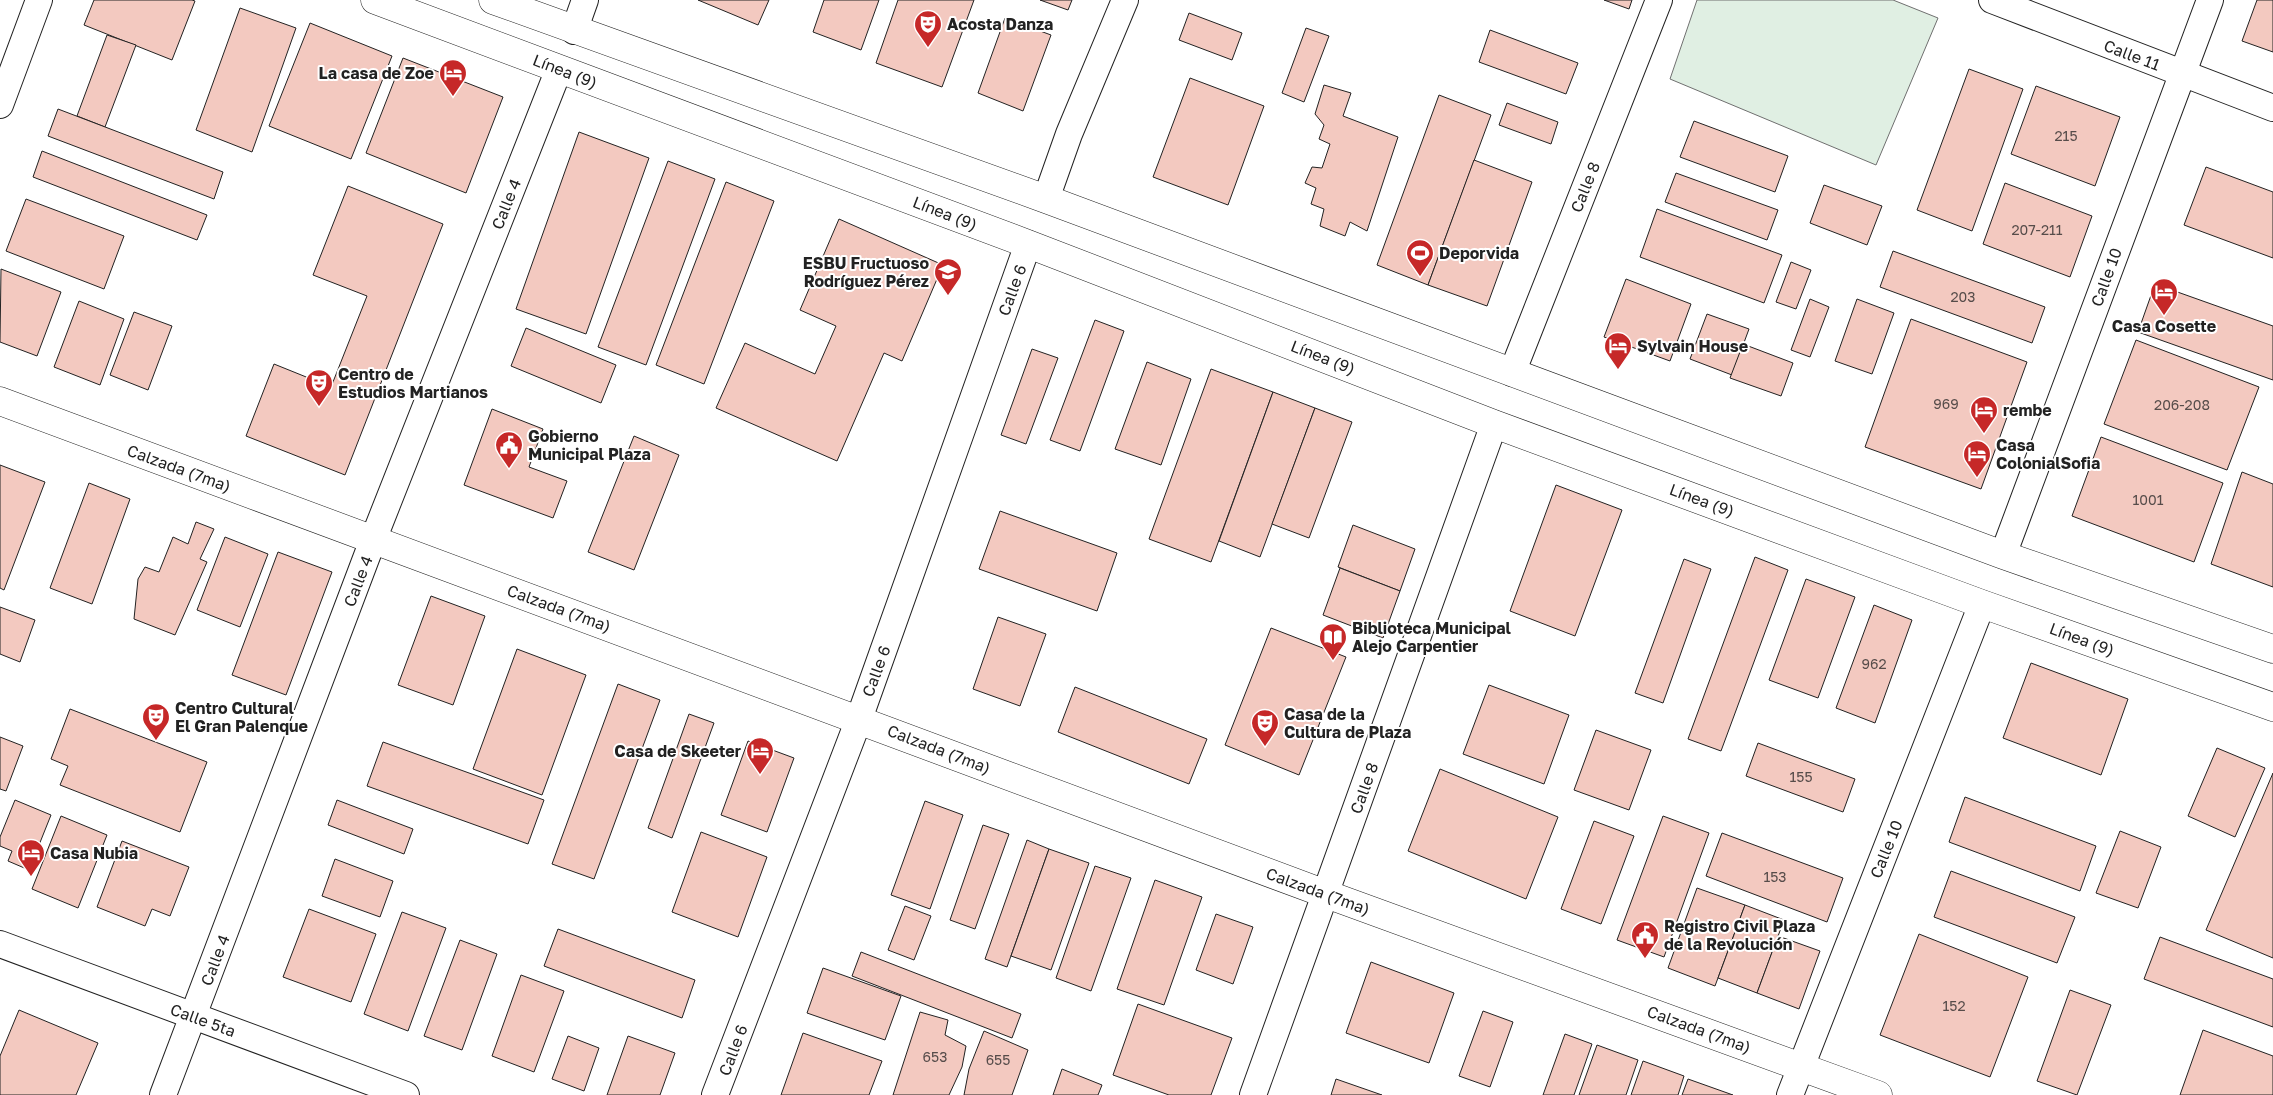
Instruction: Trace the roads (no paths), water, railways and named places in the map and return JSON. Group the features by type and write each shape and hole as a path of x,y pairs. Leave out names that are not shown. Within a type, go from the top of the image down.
{"main road":[{"name":"Línea (9)","path":"375,0 1028,244 1494,424 1982,604 2273,707"},
{"path":"493,0 574,31 1046,199 2003,555 2273,649"},
{"name":"Calzada (7ma)","path":"0,401 1326,894 1878,1095"}],"street":[{"path":"0,106 39,0"},
{"path":"574,31 585,0"},
{"path":"1046,199 1069,134 1125,0"},
{"name":"Calle 8","path":"1512,373 1659,0"},
{"name":"Calle 11","path":"1992,0 2273,108"},
{"name":"Calle 10","path":"2003,555 2210,0"},
{"name":"Calle 4","path":"163,1095 373,540 559,68"},
{"name":"Calle 6","path":"715,1095 859,719 1028,244"},
{"name":"Calle 8","path":"1254,1095 1494,424"},
{"name":"Calle 10","path":"1790,1095 1982,604"},
{"name":"Calle 5ta","path":"0,944 406,1095"}],"place":[{"name":"Acosta Danza","path":"928,48"},
{"name":"La casa de Zoe","path":"453,97"},
{"name":"Deporvida","path":"1420,277"},
{"name":"ESBU Fructuoso Rodríguez Pérez","path":"948,296"},
{"name":"Casa Cosette","path":"2164,316"},
{"name":"Sylvain House","path":"1618,370"},
{"name":"Centro de Estudios Martianos","path":"319,407"},
{"name":"rembe","path":"1984,434"},
{"name":"Gobierno Municipal Plaza","path":"509,469"},
{"name":"Casa ColonialSofia","path":"1977,478"},
{"name":"Biblioteca Municipal Alejo Carpentier","path":"1333,661"},
{"name":"Centro Cultural El Gran Palenque","path":"156,741"},
{"name":"Casa de la Cultura de Plaza","path":"1265,747"},
{"name":"Casa de Skeeter","path":"760,775"},
{"name":"Casa Nubia","path":"31,877"},
{"name":"Registro Civil Plaza de la Revolución","path":"1645,959"}]}
